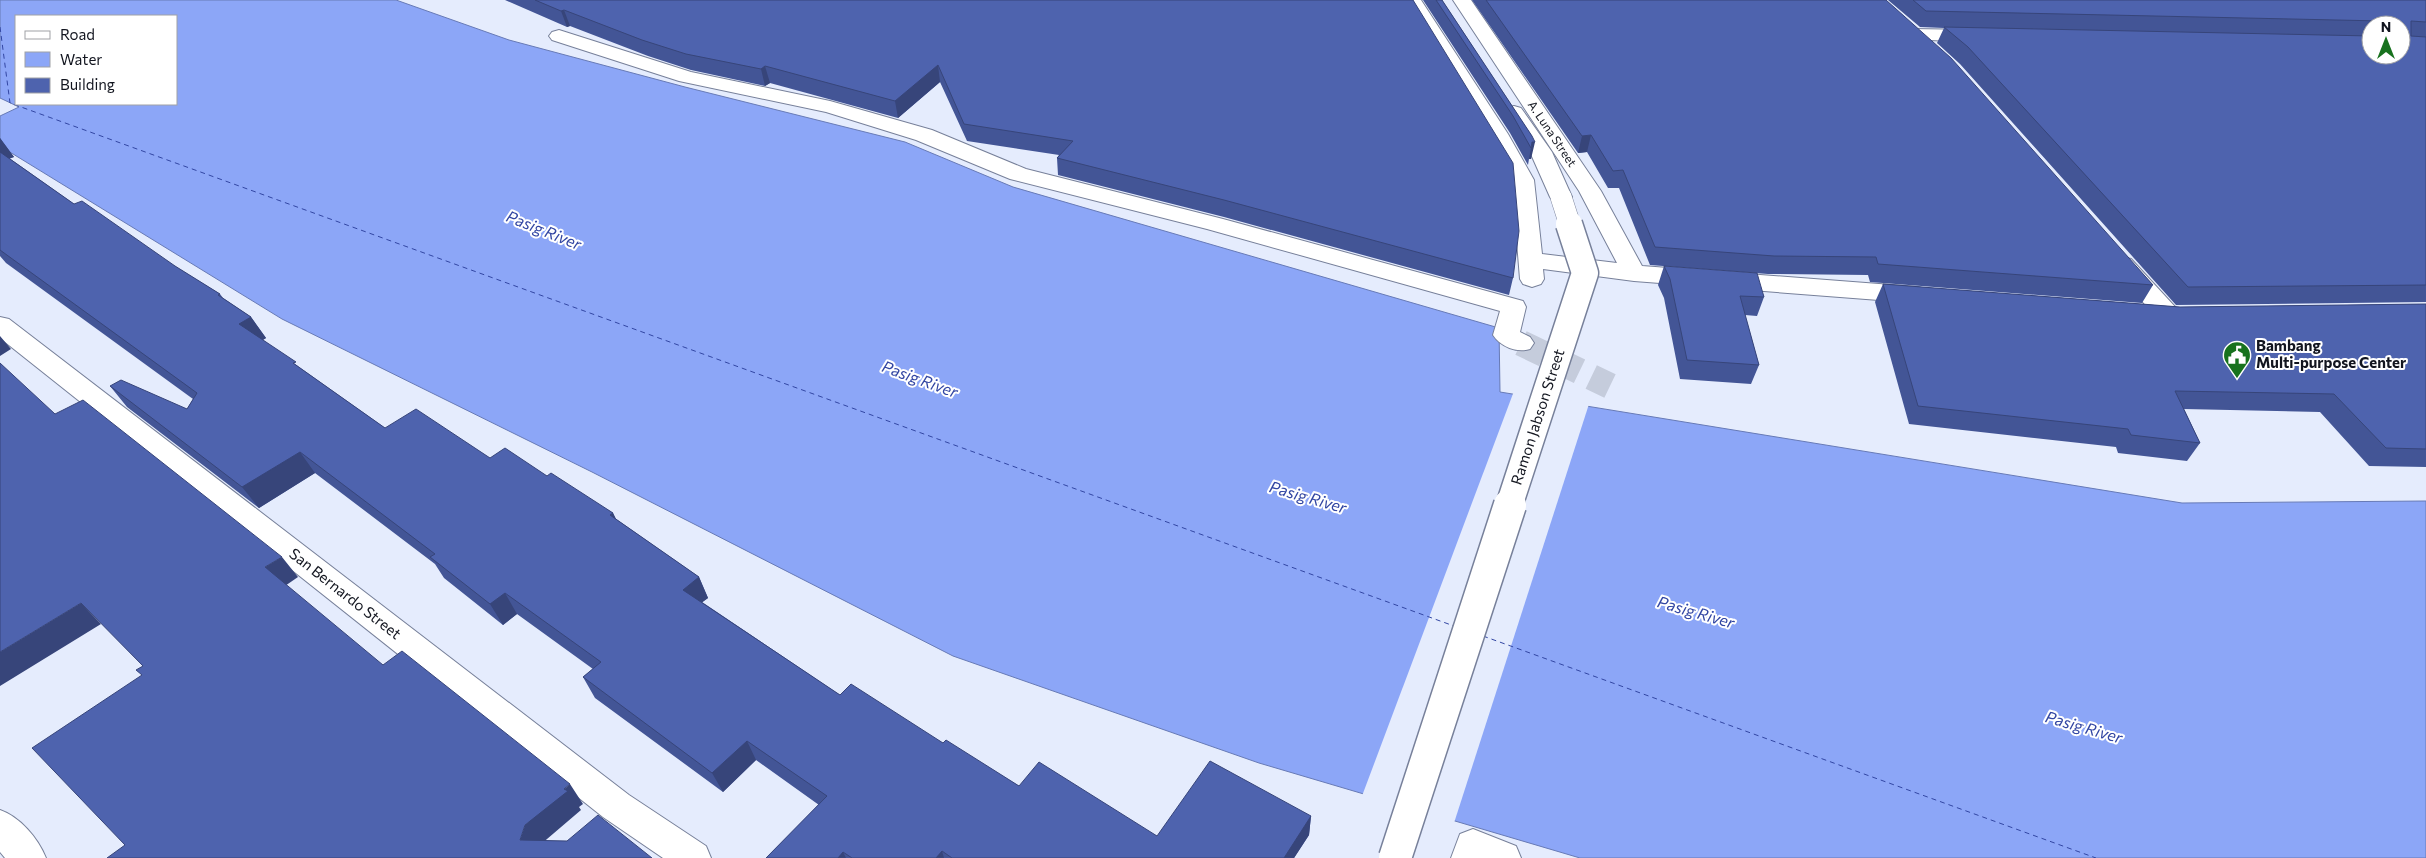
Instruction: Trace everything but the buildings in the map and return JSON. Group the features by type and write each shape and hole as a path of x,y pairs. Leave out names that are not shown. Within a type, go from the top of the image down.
{"street":[{"path":"1412,0 1497,134 1523,180 1531,270 1634,273 1941,297"},
{"name":"Ramon Jabson Street","path":"1395,858 1585,273 1561,197 1541,152 1454,4"},
{"name":"A. Luna Street","path":"1454,4 1590,191 1634,273"},
{"path":"1895,18 1935,54"},
{"path":"1912,35 1992,36"},
{"path":"559,36 686,77 830,107 924,135 1018,174 1215,224 1514,306 1506,335 1521,344"},
{"path":"2110,249 2178,315 2139,313"},
{"name":"San Bernardo Street","path":"0,325 616,806 693,858"},
{"path":"589,829 616,806"},
{"path":"0,826 28,858"}],"water":[{"name":"Pasig River","path":"0,0 396,0 509,40 685,87 905,142 1013,187 1499,328 1500,392 2182,503 2426,501 2426,858 1580,858 1259,763 953,656 592,472 282,319 0,146 0,116 19,107 0,98"}],"pier":[{"path":"1514,391 1589,404 1454,823 1362,796"}],"ferry route":[{"path":"0,27 10,103 15,105"},
{"path":"16,105 1454,626"},
{"path":"1483,636 2096,858"}],"tunnel":[{"path":"1521,343 1610,386"}],"place":[{"name":"Bambang Multi-purpose Center","path":"2237,379"}]}
